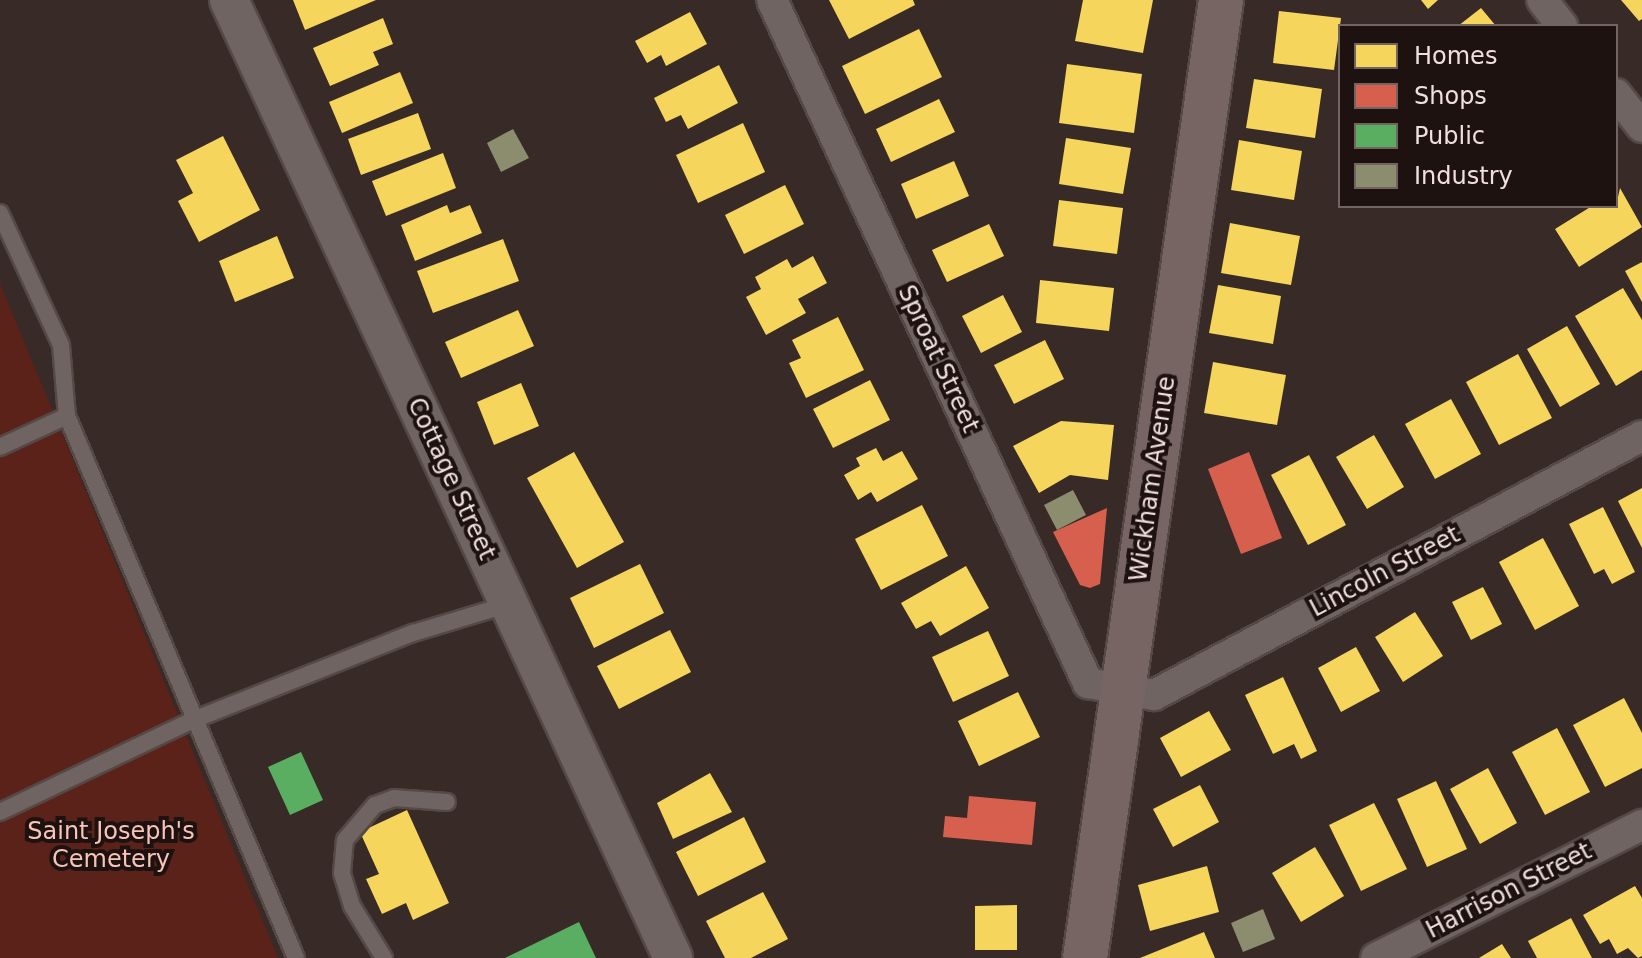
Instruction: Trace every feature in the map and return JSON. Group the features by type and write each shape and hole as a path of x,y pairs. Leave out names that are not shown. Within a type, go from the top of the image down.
{"main road":[{"name":"Wickham Avenue","path":"1085,958 1125,694 1221,0"}],"street":[{"name":"Cottage Street","path":"229,0 673,958"},
{"name":"Sproat Street","path":"772,0 1088,683 1125,694"},
{"path":"1542,0 1560,24"},
{"path":"1618,97 1642,127"},
{"name":"Lincoln Street","path":"1125,694 1154,695 1642,436"},
{"name":"Harrison Street","path":"1376,958 1642,825"}],"lane":[{"path":"0,213 61,345 67,416 296,958"},
{"path":"0,447 67,416"},
{"path":"0,812 193,720 413,633 509,604"},
{"path":"384,958 352,906 342,873 345,840 375,805 394,798 447,802"}],"green space":[{"name":"Saint Joseph's Cemetery","path":"0,283 278,958 0,958"}],"building: Homes":[{"path":"293,0 376,0 305,30"},
{"path":"829,0 913,0 915,5 849,39"},
{"path":"1083,0 1153,0 1143,53 1075,41"},
{"path":"1421,0 1438,0 1428,9"},
{"path":"1621,0 1642,0 1642,19 1639,21"},
{"path":"1481,8 1494,24 1461,24"},
{"path":"1279,11 1341,18 1334,70 1273,63"},
{"path":"690,12 707,44 666,66 661,55 647,63 635,41"},
{"path":"383,18 393,44 373,52 379,65 330,86 313,48"},
{"path":"919,29 942,77 865,114 842,66"},
{"path":"1067,64 1142,74 1134,133 1059,123"},
{"path":"719,65 738,103 688,129 681,115 666,122 654,98"},
{"path":"400,72 413,103 342,133 329,102"},
{"path":"1254,79 1322,89 1315,138 1246,128"},
{"path":"939,99 955,132 891,162 876,129"},
{"path":"418,113 431,149 361,175 348,139"},
{"path":"743,123 765,172 698,203 676,155"},
{"path":"223,136 260,210 199,242 178,201 193,193 176,160"},
{"path":"1066,138 1131,148 1123,194 1059,184"},
{"path":"1239,140 1302,151 1294,200 1231,190"},
{"path":"443,153 456,188 386,216 372,181"},
{"path":"954,161 969,196 916,219 901,184"},
{"path":"785,185 804,224 744,254 725,215"},
{"path":"1620,188 1642,227 1579,267 1555,229 1589,208 1618,208"},
{"path":"1059,200 1123,208 1117,254 1053,246"},
{"path":"447,205 450,213 470,205 482,233 415,261 401,225"},
{"path":"1230,223 1300,236 1291,285 1221,273"},
{"path":"989,224 1004,256 947,282 932,250"},
{"path":"277,236 294,278 235,302 219,261"},
{"path":"503,239 519,281 433,313 417,271"},
{"path":"813,256 827,283 798,299 806,313 766,335 746,297 761,289 755,277 787,259 792,268"},
{"path":"1642,262 1642,302 1625,271"},
{"path":"1040,280 1114,288 1109,331 1036,323"},
{"path":"1218,285 1281,296 1273,344 1209,333"},
{"path":"1623,288 1642,320 1642,370 1616,386 1575,316"},
{"path":"1003,295 1022,332 981,353 962,316"},
{"path":"518,310 534,346 461,378 445,342"},
{"path":"838,317 864,370 806,398 789,363 801,358 792,340"},
{"path":"1567,326 1600,384 1560,407 1527,349"},
{"path":"1045,340 1064,379 1014,404 994,365"},
{"path":"1518,354 1552,418 1499,445 1466,382"},
{"path":"1213,362 1286,375 1277,425 1204,413"},
{"path":"870,380 890,420 833,448 813,409"},
{"path":"521,383 539,426 494,445 477,402"},
{"path":"1451,399 1481,454 1435,479 1405,424"},
{"path":"1061,421 1114,425 1108,480 1070,475 1039,493 1013,446"},
{"path":"1374,435 1404,487 1367,509 1336,457"},
{"path":"876,448 883,461 902,451 918,479 877,502 871,492 858,500 844,475 860,466 856,458"},
{"path":"574,452 624,542 577,568 527,478"},
{"path":"1309,455 1346,525 1308,545 1271,475"},
{"path":"1642,488 1642,548 1618,501"},
{"path":"922,505 948,556 881,590 855,539"},
{"path":"1603,507 1635,572 1612,584 1604,569 1594,574 1569,524"},
{"path":"1543,538 1579,606 1535,630 1499,562"},
{"path":"640,564 664,613 594,648 570,598"},
{"path":"966,566 989,608 940,636 931,621 916,629 901,603"},
{"path":"1483,587 1502,624 1471,640 1452,602"},
{"path":"1415,612 1443,656 1403,682 1375,637"},
{"path":"670,630 691,672 619,709 597,666"},
{"path":"988,631 1009,676 953,702 932,657"},
{"path":"1356,647 1380,691 1341,712 1318,668"},
{"path":"1283,677 1317,751 1301,759 1294,744 1273,754 1245,695"},
{"path":"1018,692 1040,737 979,766 958,721"},
{"path":"1624,698 1642,733 1642,768 1605,787 1573,725"},
{"path":"1209,711 1231,750 1181,777 1160,738"},
{"path":"1557,728 1590,792 1545,815 1512,752"},
{"path":"1488,768 1517,823 1480,844 1450,789"},
{"path":"710,773 732,812 673,839 657,803"},
{"path":"1436,781 1467,849 1427,867 1397,799"},
{"path":"1200,785 1219,822 1173,847 1153,809"},
{"path":"1374,803 1407,869 1361,891 1329,825"},
{"path":"407,810 449,903 413,920 406,903 382,914 366,879 379,874 360,832"},
{"path":"744,817 766,862 698,896 676,852"},
{"path":"1315,847 1344,896 1301,922 1272,873"},
{"path":"1207,866 1219,912 1150,931 1138,885"},
{"path":"1635,886 1642,898 1642,956 1638,958 1628,948 1617,954 1609,939 1600,944 1583,915"},
{"path":"763,892 788,939 751,958 725,958 706,921"},
{"path":"1017,905 1017,950 975,950 975,906"},
{"path":"1571,918 1592,958 1537,958 1528,941"},
{"path":"1204,932 1215,958 1140,958"},
{"path":"1502,944 1511,958 1479,958"}],"building: Shops":[{"path":"1249,452 1282,538 1241,554 1208,469"},
{"path":"1107,508 1100,584 1090,588 1080,585 1053,532"},
{"path":"969,796 1036,802 1032,845 943,837 945,816 967,818"}],"building: Public":[{"path":"301,752 323,800 290,815 268,767"},
{"path":"579,922 596,958 505,958"}],"building: Industry":[{"path":"513,129 529,158 501,172 487,143"},
{"path":"1073,490 1086,515 1057,530 1044,505"},
{"path":"1263,909 1275,939 1243,952 1231,923"}]}
